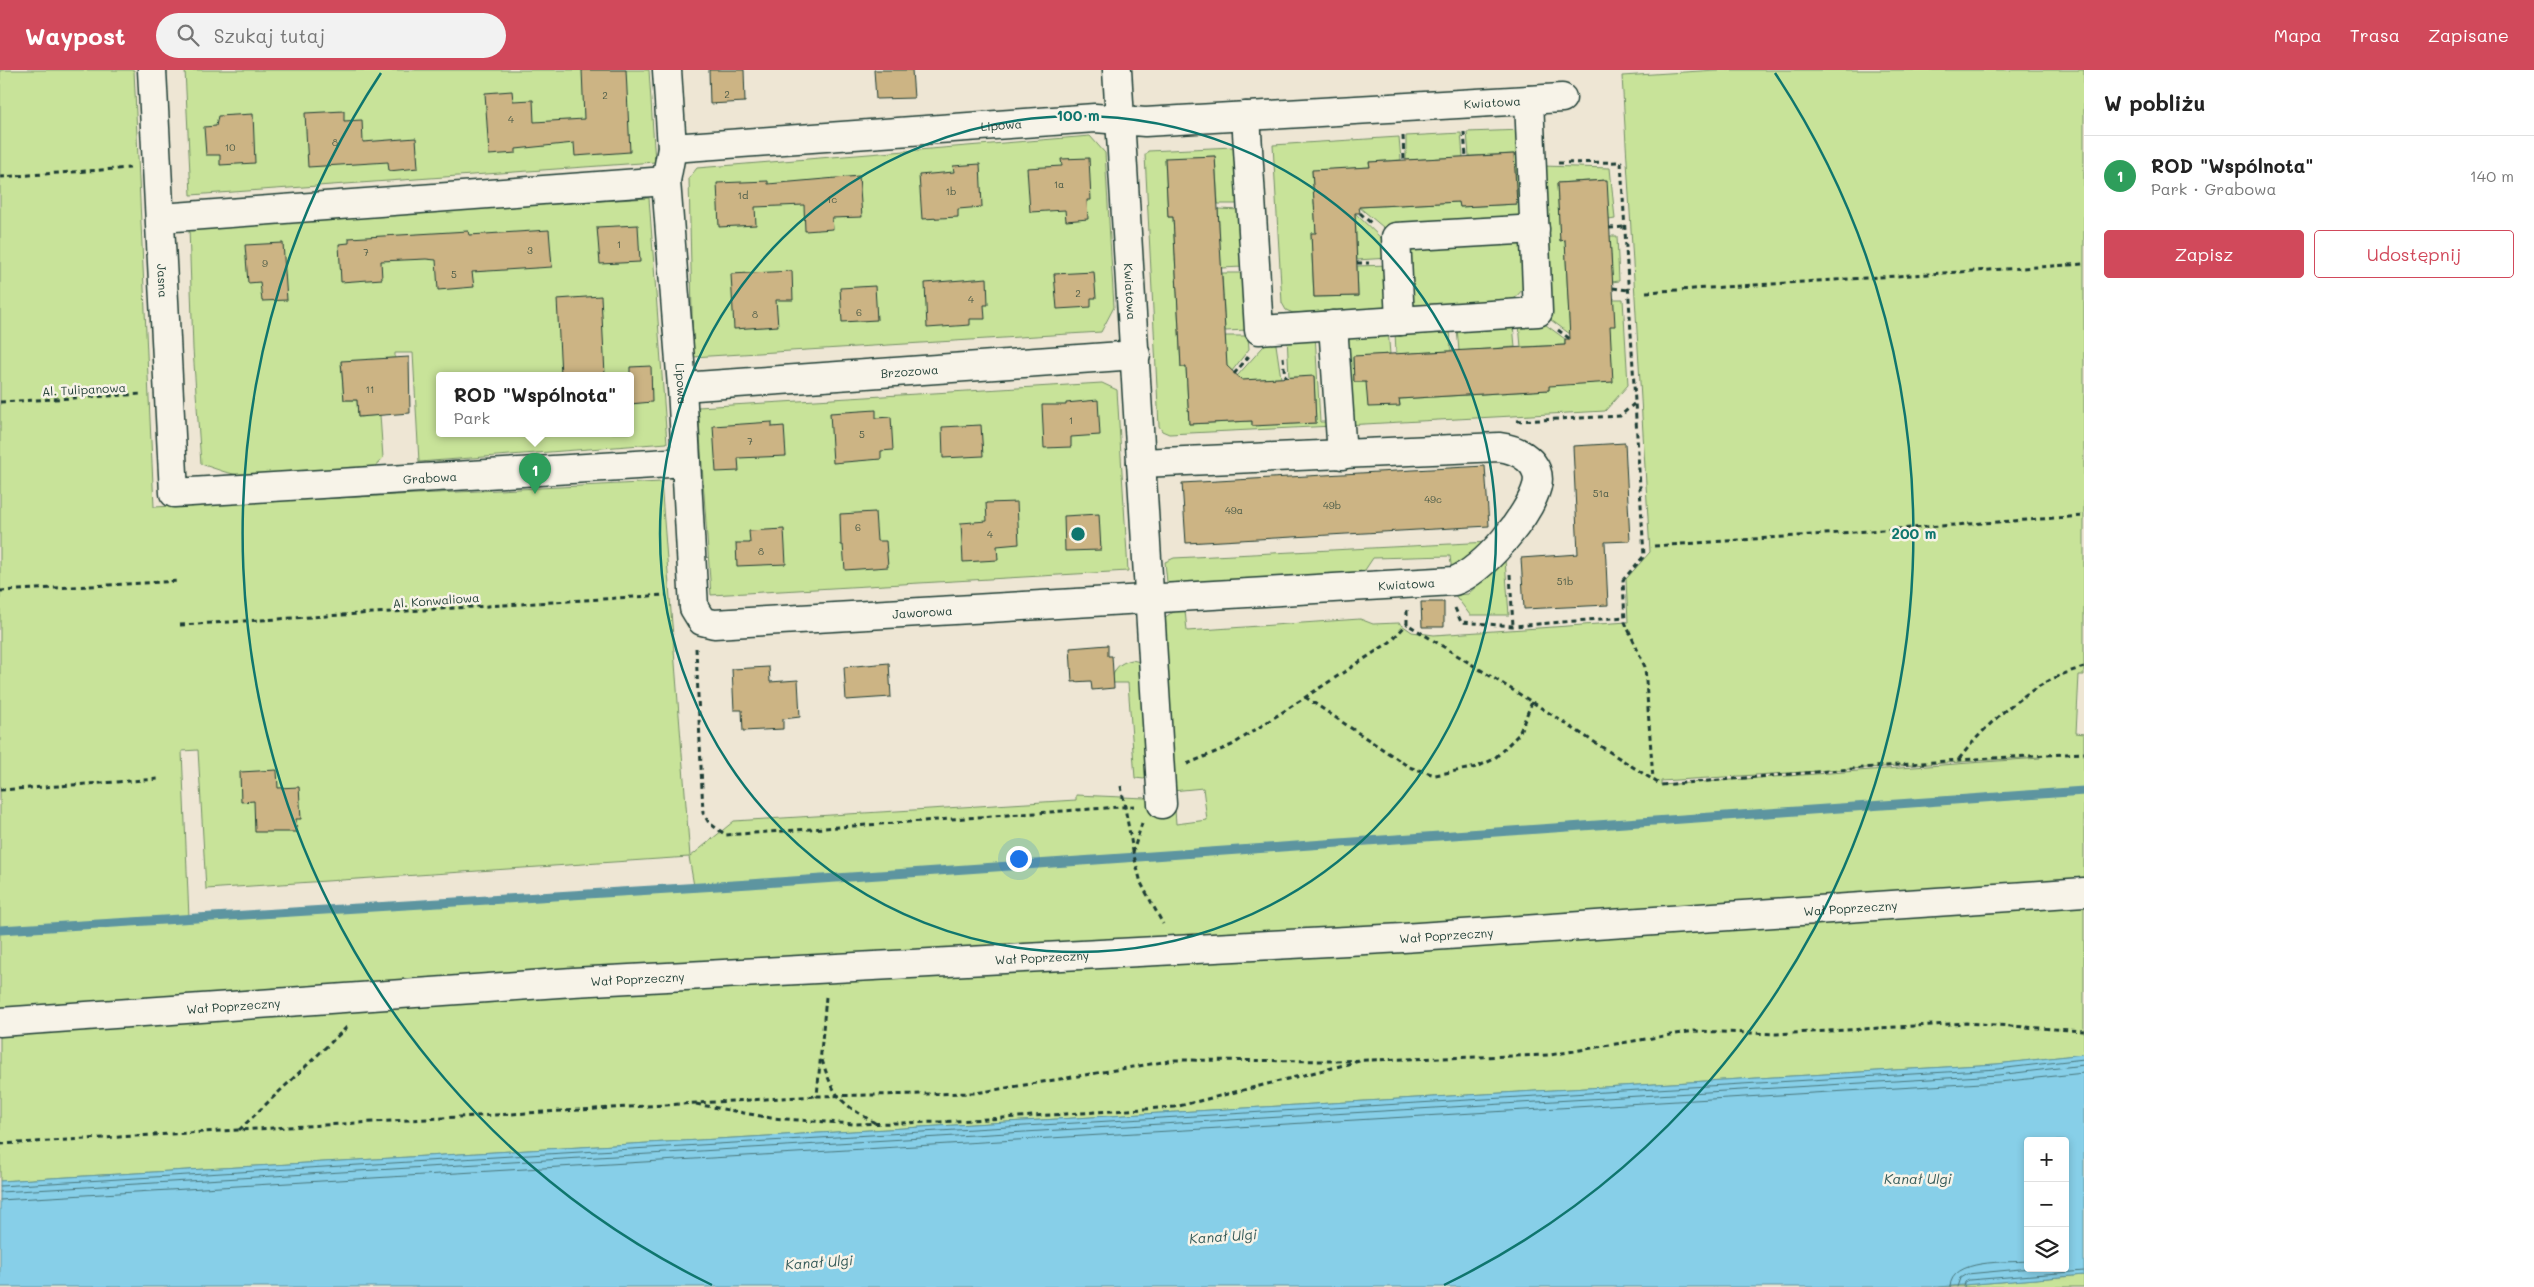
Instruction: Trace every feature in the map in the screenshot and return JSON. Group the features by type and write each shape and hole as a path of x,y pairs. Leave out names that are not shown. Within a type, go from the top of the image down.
{"street":[{"name":"Jasna","path":"152,70 174,493"},
{"name":"Lipowa","path":"667,70 672,148 666,181 696,606"},
{"name":"Kwiatowa","path":"1117,70 1136,354 1141,463 1148,598 1444,581 1465,577 1508,536 1537,486 1537,474 1532,464 1523,455 1512,449 1499,447 1141,463"},
{"name":"Kwiatowa","path":"1120,120 1145,122 1562,98"},
{"name":"Kwiatowa","path":"1246,116 1259,330 1538,312 1529,100"},
{"name":"Lipowa","path":"672,148 1095,118 1120,120"},
{"path":"161,218 666,181"},
{"path":"1400,321 1396,237 1535,229"},
{"path":"1333,325 1342,455"},
{"name":"Brzozowa","path":"682,387 1136,354"},
{"name":"Grabowa","path":"174,493 686,462"},
{"path":"1148,598 1162,804"},
{"name":"Jaworowa","path":"696,606 714,624 1148,598"},
{"name":"Wał Poprzeczny","path":"0,1022 572,982 1413,937 2084,892"}],"path":[{"path":"1464,128 1466,157"},
{"path":"1402,131 1404,160"},
{"path":"1532,163 1621,162 1644,556 1623,580 1625,618 1645,667 1653,778"},
{"path":"0,176 158,166"},
{"path":"1609,228 1624,227"},
{"path":"1646,292 2084,264"},
{"path":"1613,288 1628,290"},
{"path":"1551,325 1570,339"},
{"name":"Al. Tulipanowa","path":"0,402 170,392"},
{"path":"1654,546 2084,516"},
{"path":"1508,536 1513,626"},
{"path":"0,591 178,581"},
{"path":"1444,581 1462,622 1513,626 1625,618"},
{"path":"1160,776 1232,745 1390,642 1407,624 1408,583"},
{"path":"696,606 703,813 709,823 726,836 1162,804"},
{"name":"Al. Konwaliowa","path":"180,625 696,606"},
{"path":"1407,624 1653,778 1661,785 1958,760 2084,753"},
{"path":"1958,760 1993,718 2057,677 2084,667"},
{"path":"1305,697 1409,767 1435,775 1477,767 1494,759 1519,734 1532,702"},
{"path":"0,790 159,779"},
{"path":"1121,786 1138,874 1151,904 1179,950"},
{"path":"1133,852 1139,830"},
{"path":"817,1096 829,969"},
{"path":"239,1130 380,996"},
{"path":"0,1144 817,1096 976,1093 1175,1060 1367,1059 1550,1055 1694,1031 1777,1034 1966,1023 2084,1031"},
{"path":"821,1057 830,1087 837,1096 854,1111 876,1123"},
{"path":"690,1103 771,1118 876,1123 940,1122 1175,1107 1367,1059"}],"green space":[{"path":"0,70 134,70 154,507 661,482 690,857 734,821 1076,800 1076,795 1145,798 1154,810 1175,809 1176,824 1207,820 1203,788 1172,791 1160,623 1168,615 1177,611 1185,610 1187,631 1360,619 1373,624 1399,623 1412,632 1434,635 1628,622 1626,579 1650,552 1622,76 1716,70 2084,70 2084,675 2079,675 2076,733 2084,734 2084,1054 1997,1064 0,1181","holes":["198,750 206,889 689,857 694,886 189,918 182,751","2040,758 1661,785 1661,781"]},
{"path":"185,70 649,70 655,162 191,195"},
{"path":"1523,130 1528,216 1389,232 1359,207 1459,202 1460,207 1517,204 1514,154 1469,156 1467,132"},
{"path":"1461,133 1463,157 1406,160 1406,136"},
{"path":"1090,136 1105,153 1114,307 1101,332 693,357 689,178 697,168"},
{"path":"1399,137 1401,160 1370,162 1370,167 1312,171 1316,233 1311,234 1314,297 1358,296 1357,266 1390,265 1392,307 1293,313 1286,310 1282,303 1273,145"},
{"path":"1233,147 1237,153 1241,204 1218,204 1215,156 1165,159 1168,217 1173,217 1181,367 1186,367 1189,424 1252,421 1252,425 1316,423 1314,377 1289,378 1287,335 1315,334 1320,422 1329,422 1333,426 1169,434 1162,431 1159,426 1145,155 1148,151"},
{"path":"1542,166 1610,168 1615,219 1609,220 1606,180 1557,183 1560,240 1565,240 1570,334 1551,320"},
{"path":"649,198 667,443 419,462 413,353 395,353 395,358 341,362 344,400 357,400 358,417 380,415 383,458 370,472 256,479 201,464 193,349 189,227"},
{"path":"1218,209 1241,210 1243,267 1221,268"},
{"path":"1355,213 1382,239 1389,258 1357,260"},
{"path":"1610,236 1617,236 1619,281 1612,282"},
{"path":"1526,237 1525,287 1513,300 1404,306 1402,244"},
{"path":"1222,273 1245,273 1247,330 1225,331"},
{"path":"1613,299 1623,299 1628,385 1605,411 1346,425 1342,333 1388,330 1390,354 1353,357 1354,382 1366,382 1400,405 1399,399 1549,390 1549,386 1610,326"},
{"path":"1542,322 1565,339 1565,345 1521,347 1519,324"},
{"path":"1513,324 1515,347 1459,351 1457,328"},
{"path":"1450,327 1451,351 1396,354 1395,331"},
{"path":"1225,336 1248,336 1249,349 1232,371 1227,372"},
{"path":"1271,338 1275,338 1281,378 1237,381 1237,376"},
{"path":"1102,383 1117,390 1128,571 711,595 698,407"},
{"path":"1490,542 1452,572 1450,556 1373,558 1365,570 1358,573 1171,585 1167,582 1165,562 1174,558"},
{"path":"1505,560 1509,615 1470,615 1455,595 1468,594"},
{"path":"1132,660 1140,662 1147,777 1144,779 1135,778 1128,683 1112,683 1117,667"},
{"path":"2084,1275 2084,1287 1939,1287"}],"water":[{"name":"Kanał Ulgi","path":"2084,1054 2084,1275 1939,1287 0,1287 0,1181 1997,1064"}],"building":[{"path":"582,70 626,70 630,152 575,156 574,143 516,149 516,153 489,155 485,93 512,91 513,101 533,100 534,122 584,119"},
{"path":"709,70 744,70 745,102 710,104"},
{"path":"874,70 912,70 914,98 876,99"},
{"path":"344,111 344,121 362,120 363,142 416,138 418,168 389,171 388,162 308,167 305,113"},
{"path":"253,114 255,163 220,165 220,155 206,155 204,127 216,126 218,116"},
{"path":"1514,154 1517,204 1460,207 1459,202 1359,207 1360,213 1355,213 1358,296 1314,297 1311,233 1316,233 1312,170 1370,167 1369,162"},
{"path":"1215,156 1227,366 1242,380 1314,376 1316,423 1252,426 1252,421 1189,424 1186,367 1181,367 1173,217 1168,217 1165,158"},
{"path":"1089,158 1091,200 1087,200 1088,219 1066,221 1065,210 1030,212 1027,168 1062,166 1061,159"},
{"path":"980,164 982,207 958,209 958,217 922,219 919,175 954,172 953,166"},
{"path":"859,176 862,217 832,218 833,229 805,231 804,205 755,207 756,225 719,227 717,183 768,181 768,184"},
{"path":"1607,180 1615,326 1610,326 1613,382 1549,386 1549,390 1399,399 1400,406 1368,407 1366,382 1354,382 1353,356 1565,345 1565,339 1570,339 1565,240 1560,241 1557,183"},
{"path":"638,225 640,262 600,264 597,227"},
{"path":"549,230 552,267 472,272 474,287 438,290 436,260 426,259 381,261 382,279 341,282 339,244 349,243 349,238 468,231 469,235"},
{"path":"283,243 287,300 262,301 260,282 248,283 245,245"},
{"path":"792,271 793,300 776,300 778,326 734,329 731,274"},
{"path":"1094,272 1096,298 1091,298 1091,307 1057,309 1054,274"},
{"path":"987,278 988,305 984,305 985,319 970,319 970,325 927,328 925,283"},
{"path":"875,286 877,320 842,322 840,288"},
{"path":"601,296 605,372 561,372 557,299"},
{"path":"409,357 410,413 358,417 357,400 344,400 341,361"},
{"path":"651,366 652,402 634,404 634,372 630,372 630,367"},
{"path":"1098,400 1100,435 1071,437 1071,447 1044,448 1042,405 1066,405 1066,403"},
{"path":"876,410 876,418 891,417 893,450 881,451 881,459 833,463 830,413"},
{"path":"772,422 772,427 784,426 786,456 738,458 739,471 716,472 713,426"},
{"path":"981,425 983,456 943,458 942,427"},
{"path":"1625,443 1630,541 1605,542 1608,605 1524,609 1521,558 1578,554 1573,446"},
{"path":"1485,466 1489,526 1186,543 1182,483"},
{"path":"1017,502 1019,544 997,546 998,560 963,562 961,523 987,521 986,503"},
{"path":"875,512 877,541 886,541 888,567 845,570 843,545 841,545 840,514"},
{"path":"1099,514 1101,550 1065,551 1064,516"},
{"path":"784,529 786,564 737,566 736,543 750,543 749,531"},
{"path":"1421,602 1444,602 1444,627 1422,627"},
{"path":"1108,645 1108,656 1112,656 1114,688 1092,690 1091,681 1072,682 1070,648"},
{"path":"889,663 891,697 846,700 844,667"},
{"path":"769,667 770,682 798,680 800,717 783,719 783,729 743,731 742,710 734,710 732,669"},
{"path":"277,770 278,788 299,787 301,819 296,819 297,832 255,832 254,801 241,802 240,772"}],"waterway":[{"path":"0,930 750,884 2084,791"}],"place":[{"name":"ROD \"Wspólnota\"","path":"535,494"}]}
